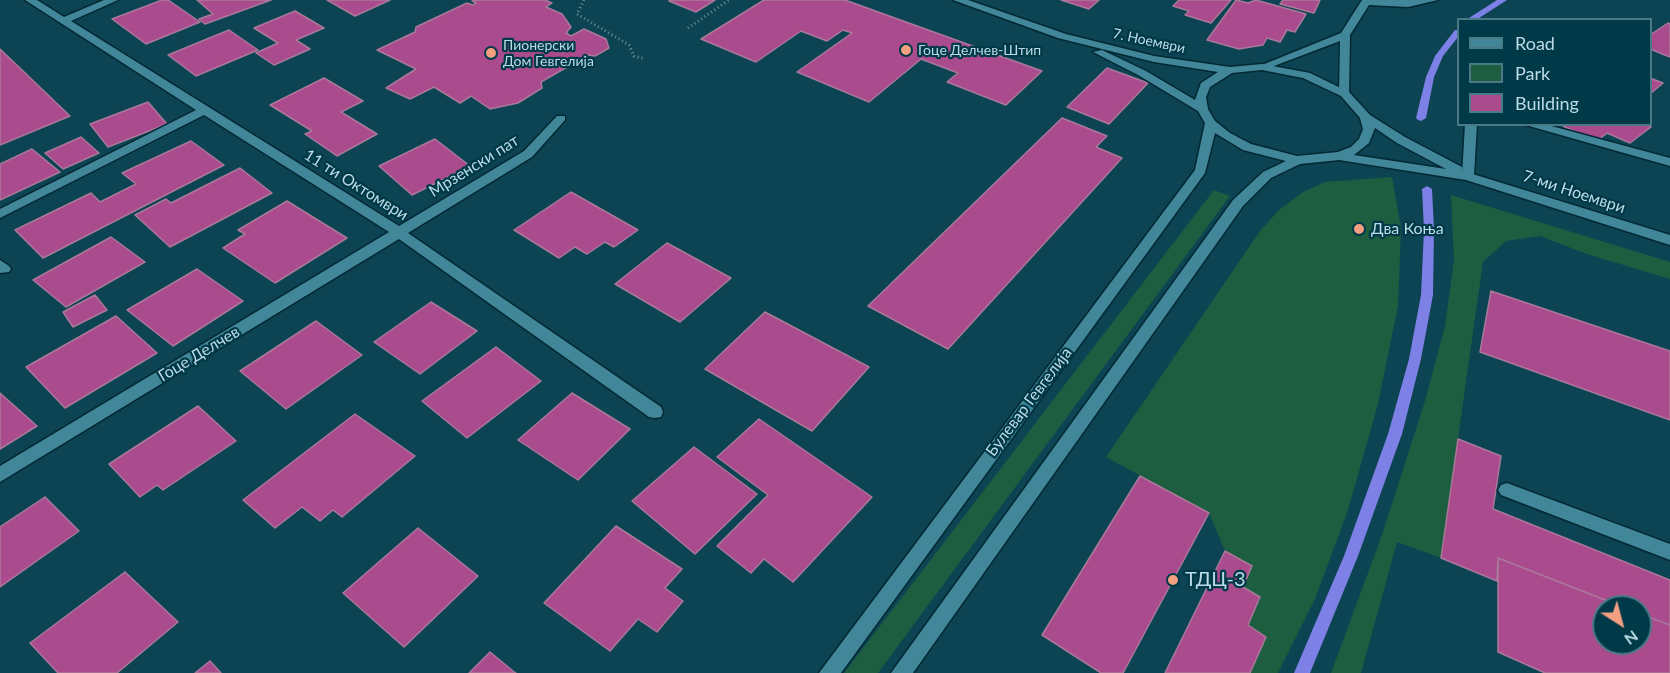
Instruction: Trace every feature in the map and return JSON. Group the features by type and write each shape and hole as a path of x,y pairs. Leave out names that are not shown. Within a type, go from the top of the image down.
{"main road":[{"name":"11 ти Октомври","path":"30,0 398,232 655,412"},
{"path":"62,21 113,0"},
{"name":"7. Ноември","path":"958,0 1062,36 1154,59 1230,70"},
{"path":"1346,94 1345,35 1366,1 1408,4 1433,0"},
{"path":"1262,67 1345,35"},
{"name":"7. Ноември","path":"1062,36 1142,73 1202,109"},
{"path":"1366,117 1369,129 1365,140 1355,150 1320,160 1297,159 1246,147 1226,136 1211,123 1202,109 1200,97 1204,86 1215,77 1230,70 1262,67 1306,75 1346,94 1366,117 1401,140 1468,176"},
{"path":"0,214 204,110"},
{"name":"Мрзенски пат","path":"398,232 528,154 561,118"},
{"name":"Булевар Гевгелија","path":"829,673 1201,170 1211,123"},
{"path":"1468,176 1471,126"},
{"path":"1535,126 1670,162"},
{"path":"1340,156 1468,176"},
{"path":"901,673 1238,203 1267,175 1297,159"},
{"name":"7-ми Ноември","path":"1468,176 1670,240"},
{"name":"Гоце Делчев","path":"0,475 398,232"},
{"path":"1507,490 1670,552"}],"path":[{"path":"584,0 577,14 629,45 634,56 645,59"},
{"path":"688,28 729,0"}],"green space":[{"path":"1392,177 1401,228 1398,306 1378,404 1348,510 1315,599 1278,673 1250,673 1266,637 1248,625 1260,598 1243,587 1252,566 1225,551 1209,513 1106,457 1260,231 1279,210 1303,192 1325,182"},
{"path":"1214,190 1230,196 878,673 844,673"},
{"path":"1451,195 1670,262 1670,279 1587,254 1540,236 1506,241 1483,262 1441,558 1397,542 1361,673 1331,673 1382,535 1425,401 1445,326 1454,260"}],"building":[{"path":"162,0 168,0 200,22 146,44 112,19"},
{"path":"197,0 271,0 205,24 199,19 213,14"},
{"path":"327,0 390,0 355,16"},
{"name":"Пионерски Дом Гевгелија","path":"545,0 552,3 546,7 562,14 571,27 566,33 571,36 584,29 606,39 609,48 595,56 588,55 541,82 542,88 518,103 490,109 471,96 460,103 434,87 410,99 386,88 416,69 377,50 415,32 416,27 467,3 473,5 476,3 472,1"},
{"path":"715,0 696,12 669,1"},
{"name":"Гоце Делчев-Штип","path":"764,0 845,0 1042,71 1006,105 947,82 958,73 921,59 869,102 797,72 852,33 843,30 827,41 801,31 756,62 701,39"},
{"path":"1061,0 1099,0 1089,9"},
{"path":"1179,0 1231,0 1211,23 1185,15 1189,11 1173,6"},
{"path":"1236,0 1248,3 1256,0 1306,14 1295,32 1287,30 1280,42 1267,38 1263,45 1239,49 1207,40"},
{"path":"1283,0 1320,0 1314,13 1280,4"},
{"path":"295,11 324,28 296,40 310,49 274,65 256,53 278,43 254,28"},
{"path":"1668,23 1670,24 1670,57 1652,50 1652,34"},
{"path":"229,30 258,50 196,76 168,55"},
{"path":"0,49 70,116 0,145"},
{"path":"1107,68 1148,83 1109,124 1067,107"},
{"path":"324,78 363,101 341,112 377,134 337,156 305,134 312,131 270,105"},
{"path":"1652,79 1663,83 1652,92"},
{"path":"148,102 167,124 108,147 90,124"},
{"path":"1062,118 1107,136 1096,147 1122,158 948,349 868,306"},
{"path":"1563,126 1651,127 1630,143 1607,133 1596,142"},
{"path":"81,137 99,153 63,169 45,153"},
{"path":"435,139 470,166 412,195 379,166"},
{"path":"191,141 224,165 43,258 15,230 91,193 100,202 136,184 122,173"},
{"path":"32,149 60,172 0,200 0,164"},
{"path":"240,168 272,193 170,247 135,215 166,199 171,203"},
{"path":"571,192 638,230 614,247 605,242 587,254 575,247 559,258 514,230"},
{"path":"287,201 347,238 275,283 223,248 245,234 238,230"},
{"path":"111,237 145,262 66,307 33,280"},
{"path":"667,243 731,278 680,322 615,284"},
{"path":"197,269 243,301 173,346 127,310"},
{"path":"1491,291 1670,351 1670,420 1480,352"},
{"path":"95,295 107,310 73,327 63,312"},
{"path":"431,302 477,331 420,374 374,342"},
{"path":"765,312 869,367 812,431 705,369"},
{"path":"116,316 157,353 65,408 26,367"},
{"path":"316,321 362,355 286,409 240,371"},
{"path":"496,347 541,381 467,438 422,401"},
{"path":"0,393 37,426 0,449"},
{"path":"572,393 630,429 578,480 518,440"},
{"path":"198,406 236,441 163,490 157,485 140,497 109,464"},
{"path":"355,414 415,456 342,517 333,510 320,521 302,507 275,528 243,500"},
{"path":"759,419 872,497 793,582 764,559 751,573 717,546 768,495 717,457"},
{"path":"1458,439 1501,456 1493,509 1670,580 1670,625 1652,618 1652,595 1592,595 1498,558 1497,581 1441,558"},
{"path":"694,447 757,494 695,554 632,501"},
{"path":"1140,476 1209,513 1123,673 1101,673 1042,635"},
{"path":"45,497 79,531 0,587 0,527"},
{"path":"616,526 682,569 665,588 683,601 657,632 638,619 610,651 544,603"},
{"path":"418,528 478,576 404,647 343,593"},
{"path":"1225,551 1252,566 1243,587 1260,597 1248,625 1266,637 1250,673 1165,673"},
{"path":"1498,558 1592,595 1592,655 1652,655 1652,618 1670,625 1670,673 1545,673 1498,652"},
{"path":"125,572 178,622 117,673 58,673 30,643"},
{"path":"490,652 513,671 516,673 469,673"},
{"path":"210,661 221,673 195,673"}],"waterway":[{"path":"1473,18 1503,0"},
{"path":"1421,118 1430,77 1439,56 1457,33"},
{"path":"1302,673 1351,556 1395,434 1415,359 1427,295 1429,230 1427,189"}],"place":[{"name":"Гоце Делчев-Штип","path":"906,50"},
{"name":"Пионерски Дом Гевгелија","path":"491,53"},
{"name":"Два Коња","path":"1359,229"},
{"name":"ТДЦ-3","path":"1173,580"}]}
